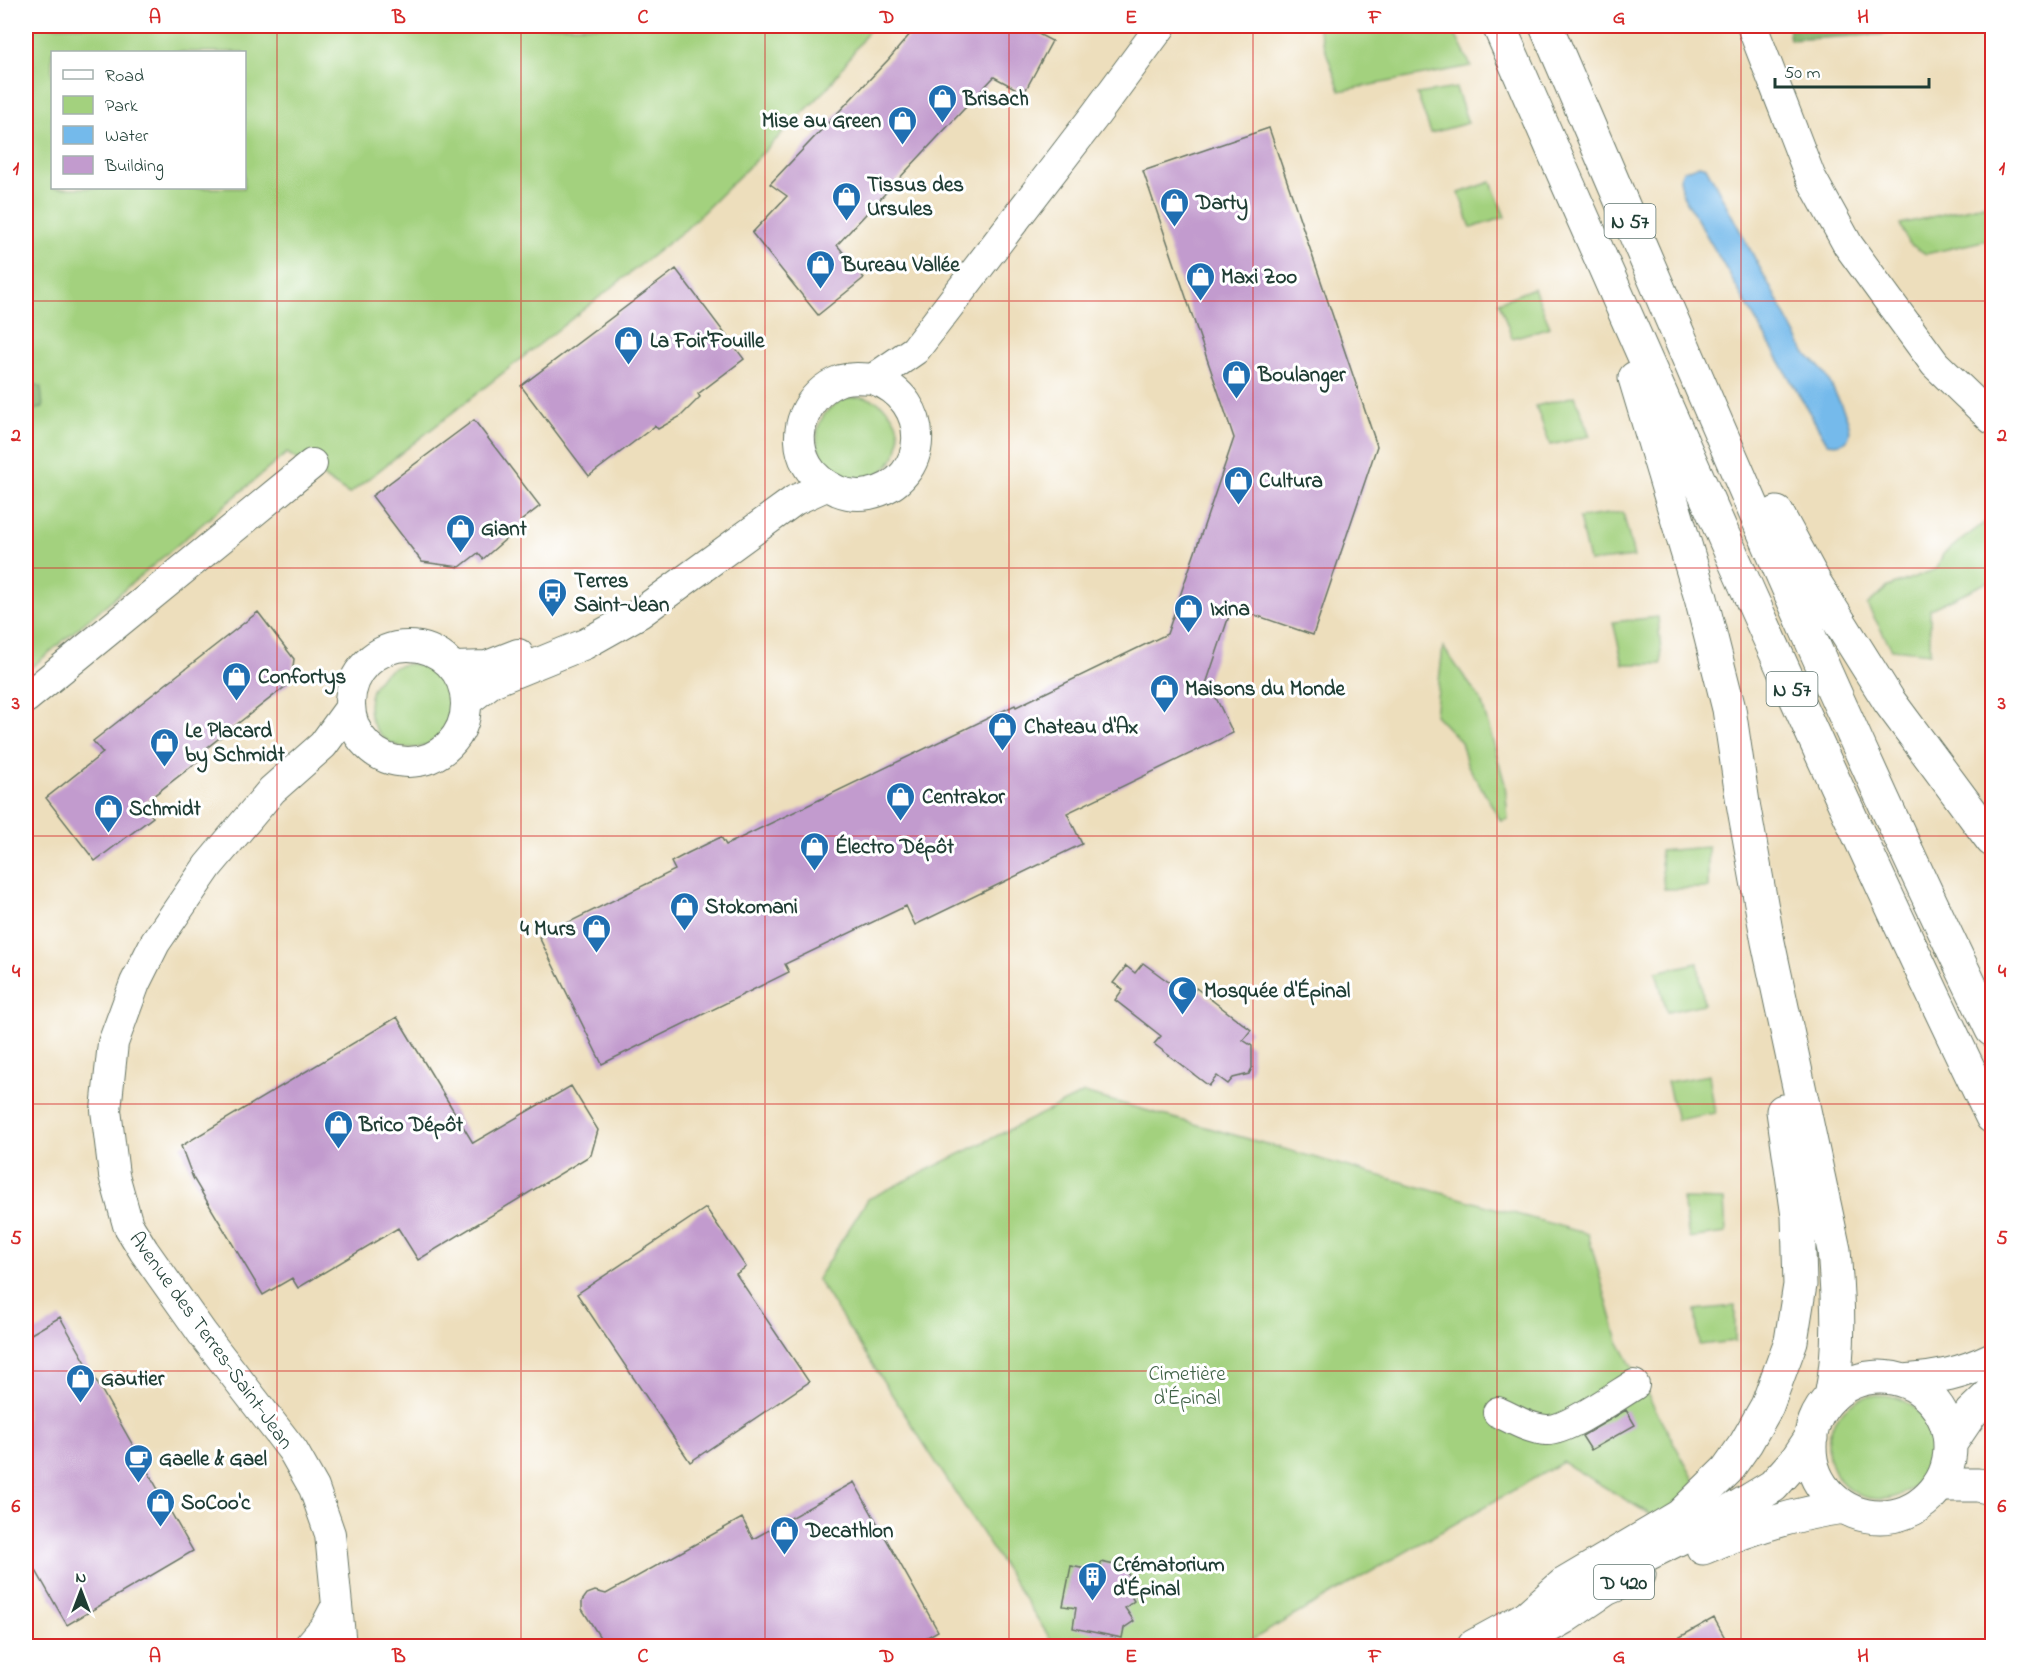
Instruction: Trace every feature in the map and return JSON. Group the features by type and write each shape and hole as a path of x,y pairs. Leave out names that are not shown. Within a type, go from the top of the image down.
{"main road":[{"name":"N 57","path":"1499,26 1600,259 1796,696 1945,1021 1992,1117"},
{"name":"N 57","path":"1546,26 1714,417 1889,812 1992,1030"},
{"path":"1600,259 1701,598 1729,708 1743,803 1768,942 1834,1250 1838,1327 1837,1369 1831,1397"},
{"path":"1714,417 1754,472 1815,582 1889,701 1992,840"},
{"path":"1527,1617 1563,1585 1680,1516 1727,1470 1746,1443 1767,1406 1779,1376 1791,1341 1800,1285 1798,1216 1779,1079 1768,942"},
{"path":"1904,1381 1922,1391 1937,1406 1946,1424 1950,1444 1950,1458 1946,1473 1926,1500 1911,1510 1893,1516 1874,1517 1858,1514 1831,1497 1821,1485 1812,1462 1811,1438 1817,1416 1831,1397 1847,1385 1865,1379 1885,1377 1904,1381 1940,1378 1992,1359"},
{"path":"1950,1444 1971,1413 1992,1393"},
{"name":"D 420","path":"1474,1647 1596,1580 1720,1518 1773,1486 1797,1459 1811,1438"},
{"path":"1939,1485 1978,1485 1992,1488"},
{"name":"D 420","path":"1512,1647 1563,1618 1606,1589 1743,1531 1821,1510 1844,1507"}],"street":[{"path":"873,379 915,350 1161,26"},
{"path":"1752,26 1810,176 1848,245 1935,364 1992,419"},
{"path":"905,399 915,350"},
{"path":"857,377 873,379 895,390 905,399 914,415 918,434 916,452 908,469 896,483 880,492 861,495 843,493 826,486 816,477 802,453 800,437 801,422 807,407 816,395 829,386 857,377"},
{"path":"454,666 488,666 540,645 613,609 786,486 795,472 802,453"},
{"path":"26,698 312,464"},
{"path":"467,701 492,682 585,644 640,613 795,500 826,486"},
{"path":"400,646 420,646 439,653 454,666 463,683 467,701 466,717 451,745 438,755 422,761 406,762 389,759 374,752 362,740 354,725 350,708 353,683 361,669 385,650 400,646"},
{"name":"Avenue des Terres-Saint-Jean","path":"341,1647 330,1534 314,1488 298,1461 196,1324 128,1225 114,1175 106,1110 113,1043 135,983 155,943 208,866 272,790 323,745 350,708"},
{"path":"323,745 362,740"},
{"path":"1498,1412 1533,1429 1550,1431 1578,1419 1634,1385"},
{"path":"309,1647 326,1626 337,1605"}],"green space":[{"path":"26,26 872,26 827,89 686,229 349,494 287,453 26,672"},
{"path":"1317,26 1451,26 1471,66 1340,91"},
{"path":"1788,26 1884,26 1887,34 1790,40"},
{"path":"1456,88 1468,123 1431,133 1417,94"},
{"path":"1491,182 1505,217 1471,228 1459,193"},
{"path":"1992,203 1992,239 1926,254 1908,243 1900,224"},
{"path":"1534,288 1550,327 1512,338 1499,302"},
{"path":"26,380 41,387 43,407 26,413"},
{"path":"1575,396 1590,436 1550,445 1536,406"},
{"path":"850,397 866,397 881,403 893,415 899,430 899,446 893,461 881,473 866,479 850,479 835,473 823,461 817,446 817,430 823,415 835,403"},
{"path":"1623,512 1634,557 1589,562 1579,518"},
{"path":"1992,517 1992,580 1930,609 1930,653 1892,649 1867,605 1888,587 1937,569 1943,554"},
{"path":"1658,617 1662,664 1623,664 1613,622"},
{"path":"1443,647 1481,700 1505,784 1508,819 1501,821 1467,764 1461,742 1435,715"},
{"path":"411,664 427,667 441,676 450,690 453,706 450,722 441,736 427,745 411,748 395,745 381,736 372,722 369,706 372,690 381,676 395,667"},
{"path":"1708,847 1708,888 1664,889 1660,851"},
{"path":"1698,963 1704,1004 1667,1012 1656,972"},
{"path":"1709,1075 1715,1113 1677,1120 1667,1082"},
{"name":"Cimetière d'Épinal","path":"1084,1093 1588,1234 1618,1341 1698,1487 1656,1518 1563,1462 1241,1646 1055,1646 817,1279 868,1199"},
{"path":"1683,1199 1724,1200 1726,1233 1689,1238"},
{"path":"1735,1306 1735,1341 1699,1345 1695,1310"},
{"path":"1880,1395 1900,1399 1917,1410 1928,1427 1932,1447 1928,1467 1917,1484 1900,1495 1880,1499 1860,1495 1843,1484 1832,1467 1828,1447 1832,1427 1843,1410 1860,1399"}],"water":[{"path":"1699,165 1706,167 1806,354 1830,382 1850,428 1846,440 1839,443 1827,443 1683,195 1680,179 1683,171"}],"building":[{"path":"917,26 1023,26 1052,41 1024,93 994,77 837,245 864,278 818,315 752,233 787,196 770,184 888,60"},
{"path":"1269,128 1377,446 1313,635 1232,607 1203,693 1216,698 1233,733 1067,813 1082,844 915,925 906,906 785,964 789,972 602,1064 539,937 675,870 671,862 721,837 726,845 1167,634 1234,438 1143,171"},
{"path":"676,269 744,359 698,394 700,397 681,416 658,429 655,426 589,476 521,386"},
{"path":"474,420 540,506 521,521 523,524 483,559 478,553 460,567 422,562 372,496"},
{"path":"258,612 294,659 291,682 199,754 202,758 143,804 153,817 95,861 46,798 103,753 93,741"},
{"name":"Mosquée d'Épinal","path":"1143,963 1189,997 1196,988 1251,1030 1243,1040 1252,1046 1252,1068 1249,1074 1233,1078 1228,1084 1217,1076 1209,1086 1154,1044 1161,1036 1115,1000 1123,989 1113,983 1126,966 1135,973"},
{"path":"397,1017 473,1143 571,1086 598,1130 591,1155 418,1260 398,1228 298,1288 292,1278 263,1295 193,1178 181,1146"},
{"path":"706,1208 746,1267 736,1274 809,1382 690,1462 577,1294"},
{"path":"60,1317 193,1551 67,1625 26,1553 26,1337"},
{"path":"1626,1410 1635,1425 1591,1450 1582,1436"},
{"name":"Decathlon","path":"854,1482 938,1631 910,1647 606,1647 582,1609 582,1601 587,1594 595,1591 606,1594 742,1518 753,1539"},
{"name":"Crématorium d'Épinal","path":"1101,1562 1123,1567 1130,1577 1128,1591 1134,1601 1125,1608 1134,1621 1124,1628 1122,1638 1073,1628 1076,1608 1063,1606 1071,1566 1100,1572"},
{"path":"1714,1618 1730,1647 1662,1647"}],"place":[{"name":"Brisach","path":"942,124"},
{"name":"Mise au Green","path":"902,146"},
{"name":"Tissus des Ursules","path":"846,222"},
{"name":"Darty","path":"1175,228"},
{"name":"Bureau Vallée","path":"821,290"},
{"name":"Maxi Zoo","path":"1200,302"},
{"name":"La Foir'Fouille","path":"629,366"},
{"name":"Boulanger","path":"1237,400"},
{"name":"Cultura","path":"1238,506"},
{"name":"Giant","path":"460,554"},
{"name":"Terres Saint-Jean","path":"553,618"},
{"name":"Ixina","path":"1189,634"},
{"name":"Confortys","path":"237,702"},
{"name":"Maisons du Monde","path":"1164,714"},
{"name":"Chateau d'Ax","path":"1003,752"},
{"name":"Le Placard by Schmidt","path":"164,768"},
{"name":"Centrakor","path":"901,822"},
{"name":"Schmidt","path":"108,834"},
{"name":"Électro Dépôt","path":"814,872"},
{"name":"Stokomani","path":"684,932"},
{"name":"4 Murs","path":"597,954"},
{"name":"Mosquée d'Épinal","path":"1183,1016"},
{"name":"Brico Dépôt","path":"338,1150"},
{"name":"Gautier","path":"80,1404"},
{"name":"Gaelle & Gael","path":"138,1484"},
{"name":"SoCoo'c","path":"160,1528"},
{"name":"Decathlon","path":"785,1556"},
{"name":"Crématorium d'Épinal","path":"1092,1602"}]}
